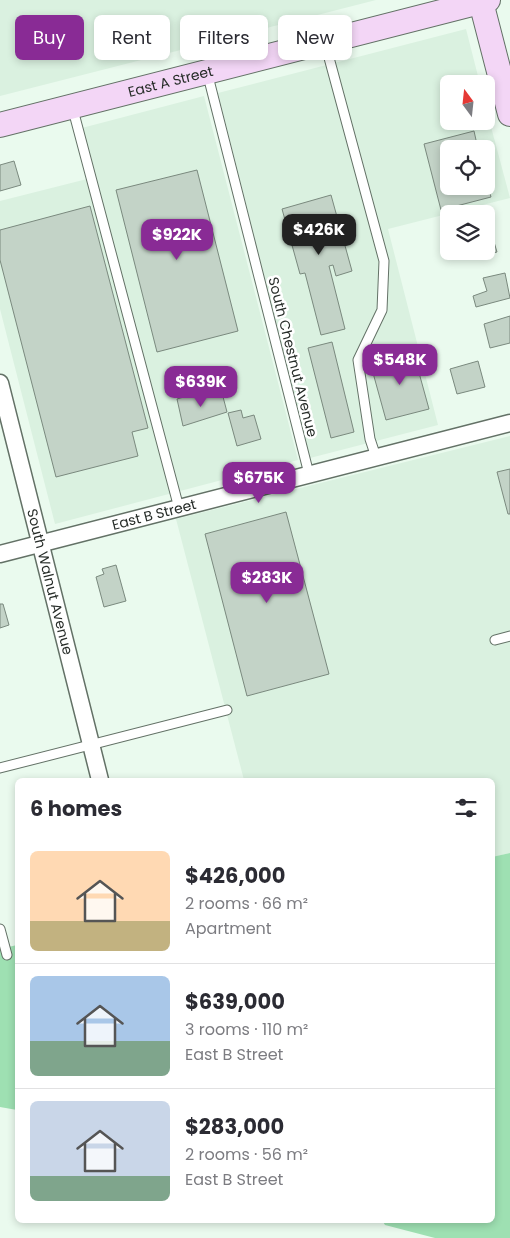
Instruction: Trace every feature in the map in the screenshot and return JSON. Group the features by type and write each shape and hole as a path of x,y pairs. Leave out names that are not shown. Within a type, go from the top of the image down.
{"main road":[{"name":"East A Street","path":"352,35 484,1"},
{"path":"484,1 510,114"},
{"name":"East A Street","path":"0,125 278,54"}],"street":[{"name":"South Walnut Avenue","path":"0,383 99,778"},
{"name":"East B Street","path":"0,554 510,423"}],"lane":[{"path":"330,60 384,261 382,310 358,360 370,440 376,457"},
{"name":"South Chestnut Avenue","path":"207,72 309,474"},
{"path":"72,106 179,508"},
{"path":"495,640 510,636"},
{"path":"0,768 227,710"},
{"path":"0,929 7,955"}],"shaded area":[{"path":"0,0 376,0 317,15 278,15 278,25 268,28 268,15 180,15 180,50 170,53 170,15 94,15 94,60 141,60 0,96"},
{"path":"466,29 478,75 440,75 440,130 492,130 495,140 440,140 440,195 495,195 495,142 510,198 482,205 440,205 440,216 388,229 438,425 310,458 218,93 352,60 352,58"},
{"path":"204,96 298,460 55,524 0,309 0,201 91,178 78,129"},
{"path":"510,436 510,853 495,857 495,778 243,778 176,519"}],"green space":[{"path":"510,853 510,1238 435,1238 385,1225 384,1223 495,1223 495,856"},
{"path":"15,945 15,1110 0,1107 0,949"}],"building":[{"path":"474,131 476,140 440,140 440,195 490,195 491,197 460,205 440,206 424,144"},
{"path":"14,161 21,185 0,191 0,165"},
{"path":"197,170 238,331 157,352 116,190"},
{"path":"331,195 352,271 336,276 333,265 329,266 345,329 321,335 305,273 300,274 282,209"},
{"path":"90,206 148,428 132,432 138,456 56,477 0,260 0,230"},
{"path":"505,273 510,298 476,307 473,296 487,291 483,278"},
{"path":"510,316 510,343 490,348 484,324"},
{"path":"332,342 354,432 331,438 308,348"},
{"path":"413,351 429,409 386,420 370,362"},
{"path":"478,361 485,387 457,394 450,369"},
{"path":"201,392 202,398 222,393 227,412 183,426 177,399"},
{"path":"241,410 243,418 254,415 261,439 237,446 228,413"},
{"path":"510,469 510,514 508,514 497,472"},
{"path":"286,512 329,674 247,696 205,534"},
{"path":"116,565 126,601 104,607 96,577 104,574 102,569"},
{"path":"0,604 3,604 9,625 0,628"}]}
